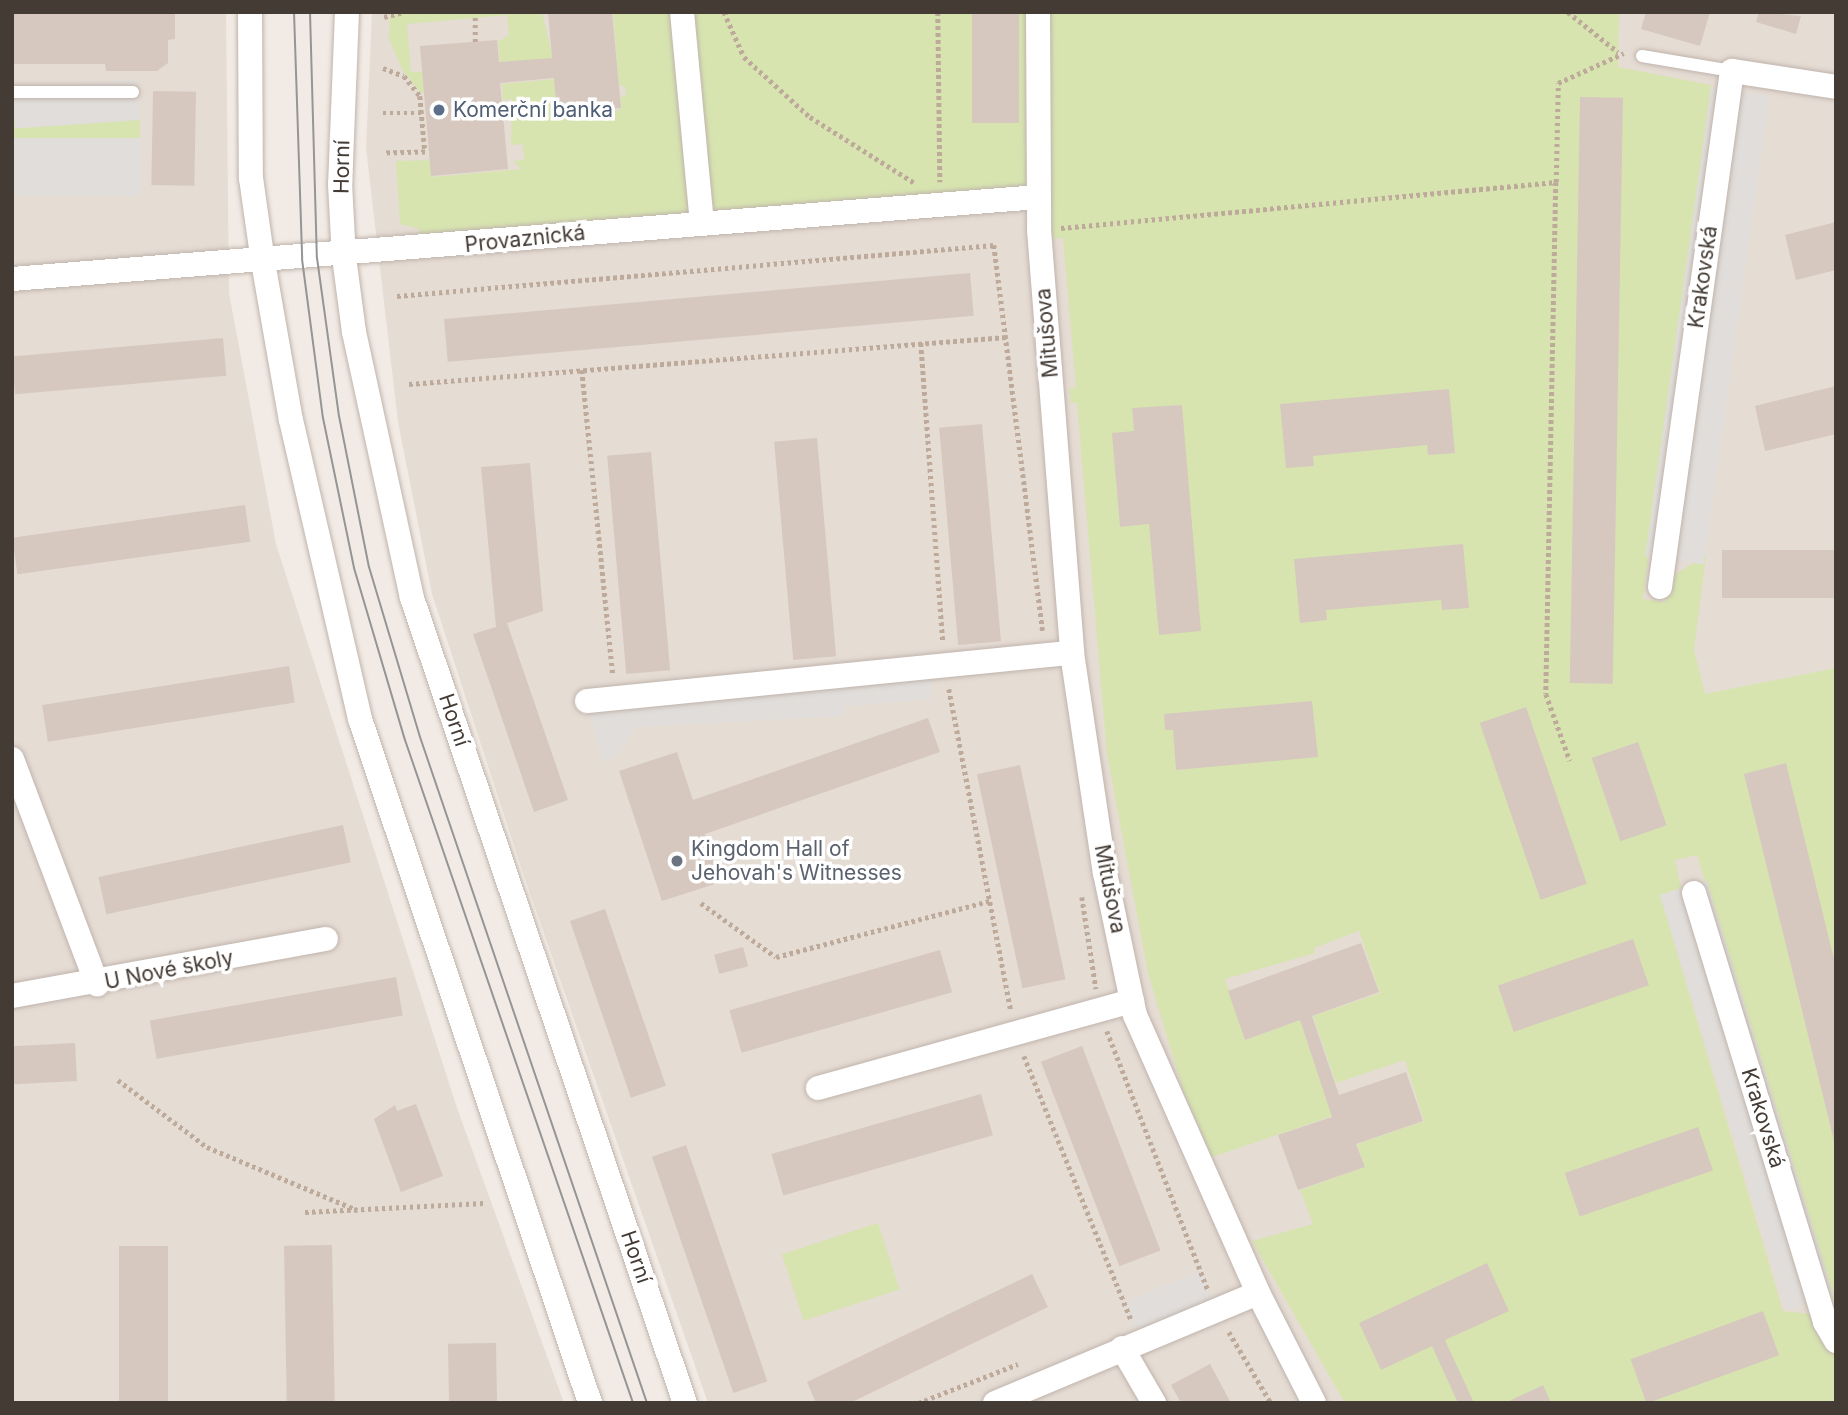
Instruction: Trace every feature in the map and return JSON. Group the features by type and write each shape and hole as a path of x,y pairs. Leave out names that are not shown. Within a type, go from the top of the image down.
{"street":[{"path":"250,12 251,178 263,262 291,420 360,719 590,1403"},
{"name":"Horní","path":"346,12 340,184 344,257 354,332 412,598 685,1403"},
{"path":"682,12 702,222"},
{"name":"Mitušova","path":"1038,12 1039,230 1072,653 1105,873 1132,1001 1258,1293 1314,1403"},
{"path":"1732,71 1836,87"},
{"name":"Krakovská","path":"1660,587 1732,71"},
{"name":"Provaznická","path":"12,279 344,257 702,222 1037,197"},
{"path":"587,701 1072,653"},
{"path":"12,759 97,984"},
{"name":"Krakovská","path":"1694,893 1825,1322 1836,1341"},
{"name":"U Nové školy","path":"12,996 97,984 326,939"},
{"path":"818,1088 1132,1001"},
{"path":"995,1403 1120,1336 1258,1293"},
{"path":"1120,1336 1154,1403"}],"lane":[{"path":"1642,56 1732,71"},
{"path":"12,92 133,92"}],"path":[{"path":"384,17 404,12"},
{"path":"475,12 475,41"},
{"path":"724,12 744,57 810,117 925,188"},
{"path":"935,195 943,175 938,12"},
{"path":"1568,12 1618,52 1642,56"},
{"path":"1570,761 1546,694 1558,83 1618,52"},
{"path":"383,68 411,82 423,113 425,152 385,153"},
{"path":"383,113 423,113"},
{"path":"1039,230 1556,182"},
{"path":"409,384 1006,337"},
{"path":"921,343 945,665 1015,1033 1131,1319 1120,1336"},
{"path":"582,370 615,698"},
{"path":"701,903 776,957 990,901"},
{"path":"118,1080 207,1147 357,1210"},
{"path":"305,1212 484,1203"},
{"path":"918,1403 1031,1359"}],"shaded area":[{"path":"12,12 226,12 229,293 276,544 457,1108 564,1403 12,1403"},
{"path":"372,12 1836,12 1836,1403 708,1403 523,873 432,594 398,422 366,148"},
{"path":"137,80 140,120 15,129 12,89"},
{"path":"1711,88 1769,96 1704,565 1645,556"},
{"path":"12,138 140,138 140,196 12,196"},
{"path":"932,667 931,699 845,706 844,716 636,727 617,755 602,763 587,701"},
{"path":"1707,881 1834,1295 1787,1309 1660,895"},
{"path":"1201,1271 1216,1309 1140,1340 1125,1302"}],"green space":[{"path":"390,12 542,12 553,59 500,64 498,42 509,35 507,15 407,24 411,72 423,72 425,93 420,92 403,71 389,39"},
{"path":"613,12 1619,12 1618,67 1711,85 1643,599 1665,602 1669,578 1706,555 1694,650 1705,694 1836,668 1836,1306 1814,1252 1697,855 1675,860 1681,888 1660,895 1783,1311 1811,1314 1836,1358 1836,1403 1345,1403 1252,1241 1313,1224 1300,1190 1365,1167 1357,1144 1424,1121 1405,1060 1336,1083 1313,1016 1380,993 1359,931 1314,948 1315,953 1225,979 1246,1040 1300,1020 1333,1116 1212,1157 1183,1090 1148,973 1107,754 1077,403 1071,403 1069,388 1076,387 1063,238 1053,239 1048,185 420,240 419,229 400,224 396,161 431,160 433,177 521,169 513,161 524,160 523,144 511,145 512,99 503,100 502,84 555,79 558,114 593,111 594,118 621,109 620,97 626,96 625,86 619,86"},
{"path":"12,120 140,120 140,138 12,138"},
{"path":"878,1223 900,1290 804,1321 782,1254"}],"building":[{"path":"12,12 175,12 175,39 168,40 168,63 157,71 106,71 105,64 12,64"},
{"path":"548,12 612,12 621,108 557,114 554,78 500,83 508,169 431,176 420,46 497,40 499,62 552,58"},
{"path":"972,12 1019,12 1019,123 972,123"},
{"path":"1646,12 1710,12 1700,46 1641,29"},
{"path":"1759,12 1801,16 1796,34 1756,22"},
{"path":"153,91 196,92 194,186 151,185"},
{"path":"1580,97 1623,98 1613,684 1570,683"},
{"path":"1836,222 1836,270 1796,280 1785,235"},
{"path":"970,273 974,316 448,362 444,319"},
{"path":"223,338 226,376 15,394 12,356"},
{"path":"1836,386 1836,434 1765,451 1755,406"},
{"path":"1449,389 1455,453 1428,455 1427,445 1313,456 1314,466 1286,468 1280,404"},
{"path":"1182,405 1201,631 1159,635 1149,524 1120,527 1112,433 1134,431 1132,408"},
{"path":"982,424 1001,641 958,645 939,428"},
{"path":"817,438 836,656 793,660 774,442"},
{"path":"651,452 670,670 626,674 607,456"},
{"path":"530,463 543,611 507,623 568,800 534,812 473,634 496,627 481,467"},
{"path":"245,505 250,542 17,574 12,538"},
{"path":"1463,544 1469,608 1442,610 1441,600 1326,610 1327,620 1300,623 1294,559"},
{"path":"1722,550 1836,550 1836,598 1722,598"},
{"path":"289,666 295,703 48,742 42,705"},
{"path":"1312,701 1318,757 1176,770 1173,730 1165,730 1164,714"},
{"path":"1526,707 1587,884 1541,900 1480,723"},
{"path":"928,718 940,752 705,834 721,882 662,901 619,771 677,752 693,800"},
{"path":"1638,742 1667,825 1620,841 1592,758"},
{"path":"1786,763 1836,967 1836,1149 1744,774"},
{"path":"1020,765 1066,979 1022,988 977,774"},
{"path":"343,825 351,862 106,914 98,877"},
{"path":"605,909 666,1086 631,1098 570,921"},
{"path":"1633,939 1649,985 1514,1032 1498,986"},
{"path":"1361,943 1379,992 1312,1016 1339,1095 1406,1072 1423,1121 1356,1144 1365,1167 1298,1190 1278,1135 1332,1117 1300,1020 1245,1040 1228,991"},
{"path":"743,947 748,966 719,974 714,955"},
{"path":"940,950 952,992 742,1053 729,1010"},
{"path":"396,977 403,1015 157,1059 150,1020"},
{"path":"75,1043 77,1081 14,1084 12,1046"},
{"path":"1082,1046 1160,1250 1119,1266 1041,1062"},
{"path":"981,1094 993,1135 783,1195 771,1154"},
{"path":"416,1104 443,1176 401,1192 374,1119 395,1105 397,1111"},
{"path":"1698,1127 1713,1170 1580,1216 1565,1173"},
{"path":"686,1145 767,1381 733,1393 652,1157"},
{"path":"332,1245 335,1403 287,1403 284,1246"},
{"path":"119,1246 168,1246 168,1403 119,1403"},
{"path":"1487,1263 1509,1311 1445,1340 1474,1403 1458,1403 1432,1346 1381,1370 1359,1323"},
{"path":"1032,1274 1048,1307 850,1403 816,1403 807,1382"},
{"path":"1763,1311 1779,1355 1648,1403 1631,1359"},
{"path":"496,1343 497,1403 449,1403 448,1344"},
{"path":"1210,1364 1231,1403 1181,1403 1171,1385"},
{"path":"1543,1385 1551,1403 1505,1403"}],"tram line":[{"path":"294,12 302,259 323,418 354,568 405,740 633,1403"},
{"path":"310,12 317,258 339,416 369,567 420,737 647,1403"}],"place":[{"name":"Komerční banka","path":"439,110"},
{"name":"Kingdom Hall of Jehovah's Witnesses","path":"677,861"}]}
